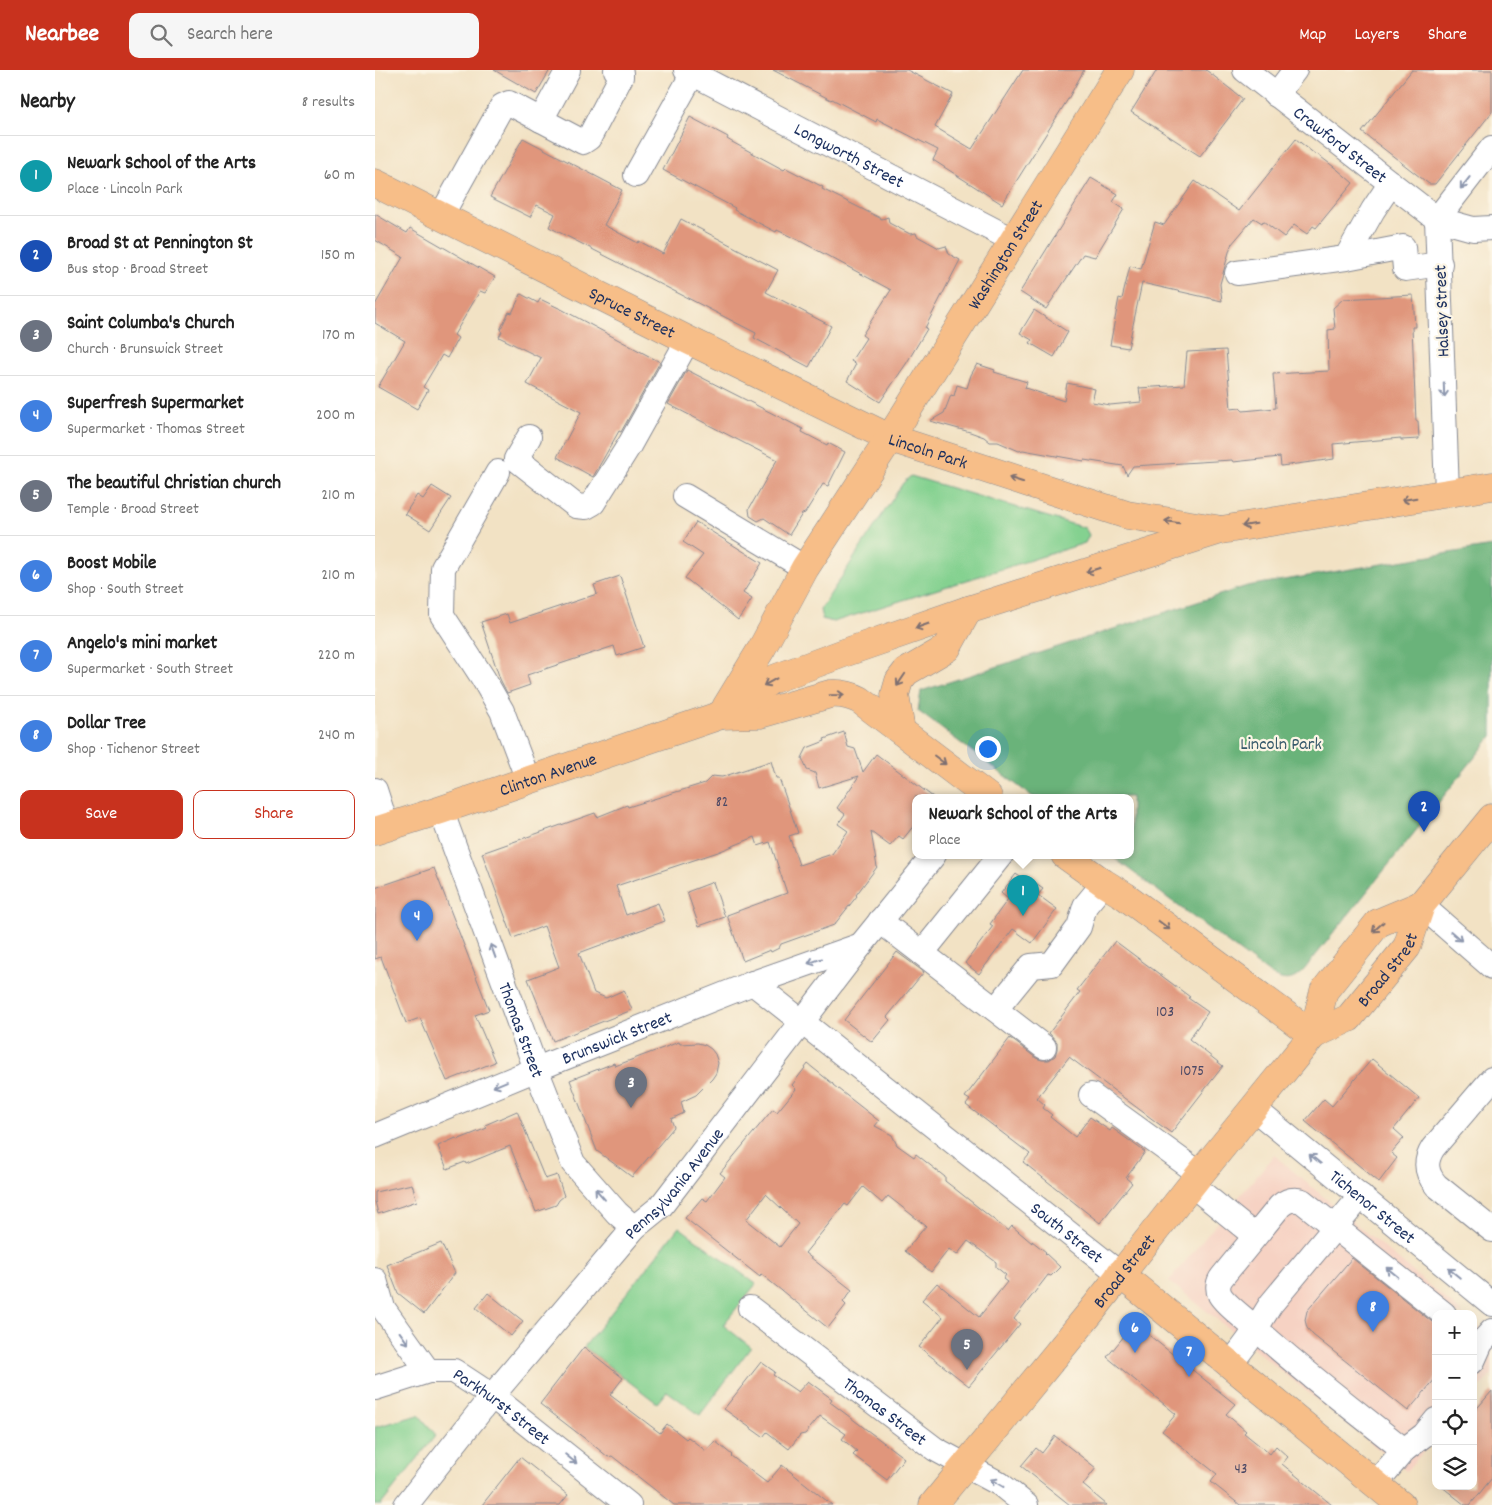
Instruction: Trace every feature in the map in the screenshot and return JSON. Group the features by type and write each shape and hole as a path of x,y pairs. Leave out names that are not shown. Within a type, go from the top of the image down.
{"main road":[{"name":"Washington Street","path":"890,438 1120,70"},
{"name":"Spruce Street","path":"375,183 687,340 890,438"},
{"name":"Lincoln Park","path":"721,715 762,648 805,568 890,438 1127,516 1221,530"},
{"name":"Lincoln Park","path":"721,715 771,680 968,610 1221,530 1492,486"},
{"path":"901,731 895,695 899,681 906,672 947,648 968,610"},
{"path":"721,715 760,714 830,694 850,696 860,700 982,794"},
{"name":"Clinton Avenue","path":"381,829 721,715"},
{"name":"Broad Street","path":"933,1505 1044,1371 1313,1035 1349,1018 1407,947 1421,905 1492,818"},
{"path":"1071,859 1125,896 1313,1035"},
{"name":"Broad Street","path":"1313,1035 1324,991 1378,924 1421,905"},
{"name":"South Street","path":"1120,1274 1401,1505"}],"street":[{"path":"541,120 568,70"},
{"name":"Crawford Street","path":"1245,70 1437,218"},
{"path":"1276,95 1295,70"},
{"path":"441,216 502,106 509,102 583,142 589,138 621,77 620,71"},
{"path":"636,175 689,72"},
{"name":"Longworth Street","path":"689,72 1013,240"},
{"path":"1492,148 1437,218 1473,229 1492,228"},
{"path":"1346,258 1373,210 1391,183"},
{"name":"Halsey Street","path":"1437,218 1447,492"},
{"path":"1237,273 1346,258 1403,247 1405,269 1439,264"},
{"path":"529,436 516,459 576,506 586,507 593,503 629,444 687,340"},
{"path":"498,472 443,568 442,615 503,711 528,780"},
{"path":"685,496 805,568"},
{"path":"375,790 381,829"},
{"name":"Thomas Street","path":"441,810 536,1069 573,1163 617,1213 634,1228"},
{"name":"Pennsylvania Avenue","path":"406,1505 492,1396 634,1228 661,1206 861,945 931,859"},
{"path":"922,953 998,859"},
{"path":"995,1009 1031,966 1052,964 1079,926 1085,906 1104,883"},
{"path":"1421,905 1492,968"},
{"path":"880,921 1044,1047"},
{"name":"Brunswick Street","path":"375,1136 536,1069 753,983 861,945"},
{"name":"South Street","path":"753,983 1120,1274"},
{"path":"1492,1078 1433,1148 1429,1154 1427,1168 1430,1177 1436,1185 1492,1230"},
{"path":"1091,1095 1191,1185 1250,1242"},
{"name":"Tichenor Street","path":"1253,1108 1492,1304"},
{"path":"1230,1365 1271,1304 1361,1196"},
{"path":"1403,1450 1279,1350 1223,1299 1219,1292 1220,1280 1280,1206 1290,1199 1302,1201 1439,1310"},
{"name":"Parkhurst Street","path":"375,1280 383,1308 428,1371 454,1371 492,1396 629,1505"},
{"name":"Thomas Street","path":"750,1308 935,1450 1000,1484 1026,1505"},
{"path":"375,1388 428,1371"},
{"path":"1375,1484 1403,1450 1423,1435 1432,1425"}],"shaded area":[{"path":"1274,1155 1458,1310 1432,1310 1432,1442 1406,1471 1169,1281"},
{"path":"1477,1325 1492,1338 1492,1374 1477,1391"}],"green space":[{"path":"911,476 1085,528 1089,535 1085,543 833,622 822,619 820,610 903,483"},
{"name":"Lincoln Park","path":"1492,546 1492,736 1304,970 1289,980 1271,975 1115,859 1134,859 1134,794 1029,794 918,711 921,691 1247,586"},
{"path":"679,1227 756,1284 723,1325 751,1347 700,1415 667,1391 657,1403 584,1347"},
{"path":"419,1415 436,1435 381,1505 375,1505 375,1427"}],"building":[{"path":"494,70 550,70 536,94"},
{"path":"773,70 907,70 953,94 935,127 972,149 1023,70 1084,70 1002,204 933,160 938,150 877,119 876,122"},
{"path":"1157,70 1206,70 1243,99 1200,156 1131,112"},
{"path":"1412,70 1492,70 1492,112 1435,184 1429,184 1362,132"},
{"path":"690,117 784,170 786,168 823,187 822,189 882,219 888,217 889,223 910,234 916,233 917,236 939,248 946,246 949,254 960,260 925,328 927,329 880,402 847,381 856,364 851,361 866,338 862,335 891,290 802,242 777,230 776,232 734,210 735,208 663,170"},
{"path":"523,138 622,190 604,225 638,243 639,241 663,254 681,219 778,270 766,292 831,326 809,367 754,338 756,333 549,227 555,214 537,205 530,217 490,197"},
{"path":"1296,139 1353,183 1316,228 1313,226 1307,234 1294,225 1284,237 1263,221 1262,223 1254,218 1231,245 1220,284 1222,301 1142,283 1128,348 1110,345 1119,298 1122,299 1130,266 1141,269 1155,222 1164,225 1195,181 1239,211"},
{"path":"1091,178 1118,194 1113,202 1124,209 1095,257 1083,254 1046,309 1020,292"},
{"path":"375,214 407,233 410,228 495,277 485,293 480,291 454,335 458,338 447,358 442,355 423,387 428,390 417,409 378,387 405,341 375,323 375,305 403,257 375,240"},
{"path":"521,294 538,303 540,299 563,310 660,362 621,432 619,431 593,477 557,457 581,412 527,384 541,358 499,337 502,331 500,330 509,312 512,313"},
{"path":"1413,295 1415,327 1412,327 1416,421 1418,421 1419,439 1401,440 1401,438 1333,444 1334,459 1281,466 1280,457 1233,462 1232,460 1133,466 1127,475 1123,466 1023,450 1019,451 998,442 990,442 984,437 970,432 930,421 944,413 951,395 954,396 957,385 967,388 977,364 995,370 994,372 1027,382 1025,388 1064,401 1067,383 1095,389 1092,402 1110,405 1141,402 1139,388 1184,385 1187,352 1226,350 1231,409 1240,408 1243,411 1276,408 1273,374 1329,371 1328,330 1335,329 1333,308 1343,299"},
{"path":"1034,310 1068,332 1054,357 1030,343 1032,340 1020,333"},
{"path":"687,370 803,429 802,432 827,445 828,443 845,452 828,486 823,484 789,535 764,518 758,521 750,516 749,509 777,460 668,404"},
{"path":"432,486 451,498 430,530 405,514 417,495 423,499"},
{"path":"696,522 762,563 743,593 752,599 738,620 685,578 703,555 683,542"},
{"path":"620,576 644,647 617,656 614,646 527,675 530,685 507,693 500,679 481,622 507,614 510,623 597,594 594,585"},
{"path":"844,732 848,747 855,749 863,772 876,754 929,794 912,794 912,828 903,839 899,836 890,846 871,832 877,867 834,925 781,944 779,948 771,952 770,950 743,961 727,915 787,893 770,842 758,846 755,837 718,852 616,886 626,915 658,903 665,921 579,953 594,993 606,998 624,990 632,1010 553,1041 528,979 559,967 544,926 513,938 482,853 595,813 597,817 627,805 628,807 705,783 712,776 722,777 771,761 776,778 779,778 798,833 789,836 799,865 832,854 848,831 838,824 845,814 837,808 859,776 819,788 815,773 807,770 802,758 807,748 825,741 824,739"},
{"path":"434,868 489,1010 475,1015 495,1062 447,1081 420,1018 406,1023 381,957 375,959 375,888"},
{"path":"1016,874 1024,880 1026,877 1043,889 1038,895 1057,909 1032,943 1013,929 979,974 965,963 993,926 990,924 1008,899 1001,893"},
{"path":"713,882 725,917 699,926 687,892"},
{"path":"1115,941 1208,1012 1189,1039 1223,1066 1171,1133 1069,1057 1037,1098 1045,1105 1043,1108 1052,1115 1050,1117 1075,1137 1090,1117 1110,1131 1112,1128 1145,1152 1126,1178 1132,1183 1100,1223 1023,1162 1030,1154 966,1105 970,1100 965,1097 1010,1038 1036,1058 1049,1060 1055,1056 1057,1042 1049,1033 1080,992 1077,990"},
{"path":"897,952 924,972 887,1017 890,1020 872,1042 844,1020"},
{"path":"679,1042 680,1044 698,1043 711,1049 718,1063 716,1073 696,1095 681,1102 684,1113 671,1119 674,1127 632,1177 597,1151 570,1080 614,1063 615,1066"},
{"path":"1372,1059 1419,1098 1394,1129 1404,1138 1391,1153 1397,1158 1379,1182 1305,1121 1324,1099 1332,1106"},
{"path":"808,1064 879,1121 875,1126 892,1135 897,1145 914,1157 916,1154 945,1177 945,1181 1008,1231 1012,1226 1046,1252 1060,1267 1051,1276 1048,1275 1014,1319 1020,1324 969,1386 919,1347 943,1317 922,1300 937,1283 979,1317 1007,1282 1003,1279 1006,1275 996,1267 996,1262 968,1241 957,1255 949,1249 931,1272 905,1251 926,1226 888,1196 882,1203 863,1187 848,1206 845,1204 805,1253 852,1290 843,1302 846,1305 828,1328 761,1274 760,1277 685,1218 702,1198 707,1201 725,1177 720,1173 773,1109 777,1112 796,1089 792,1085","holes":["766,1194 798,1224 780,1247 746,1220"]},
{"path":"517,1111 545,1179 557,1175 564,1196 556,1205 536,1212 510,1146 466,1164 465,1162 447,1169 438,1146 487,1128 485,1125"},
{"path":"412,1184 417,1201 378,1214 375,1192"},
{"path":"441,1243 455,1273 424,1314 398,1293 387,1265"},
{"path":"1352,1258 1432,1322 1432,1383 1408,1411 1313,1335 1307,1328 1305,1320 1307,1311"},
{"path":"488,1293 523,1321 511,1336 476,1308"},
{"path":"1140,1328 1235,1404 1226,1414 1246,1431 1244,1433 1270,1454 1276,1446 1288,1457 1282,1464 1332,1505 1240,1505 1211,1482 1217,1474 1162,1431 1176,1414 1107,1357 1129,1330"},
{"path":"584,1347 623,1378 610,1395 660,1433 667,1424 686,1439 688,1437 706,1451 715,1441 731,1456 767,1483 782,1465 832,1505 674,1505 612,1456 608,1457 540,1404"},
{"path":"761,1362 775,1372 773,1375 798,1392 808,1381 832,1399 830,1402 904,1458 887,1480 853,1455 857,1451 842,1439 846,1434 820,1416 805,1434 800,1435 789,1449 767,1432 763,1437 724,1409"},
{"path":"1492,1391 1492,1478 1470,1505 1465,1505 1446,1490 1477,1490 1477,1408"},
{"path":"1055,1436 1096,1468 1083,1485 1107,1505 1070,1505 1021,1466 1036,1448 1042,1453"},
{"path":"520,1457 568,1495 560,1505 482,1505"}],"place":[{"name":"Broad St at Pennington St","path":"1424,832"},
{"name":"Newark School of the Arts","path":"1023,916"},
{"name":"Superfresh Supermarket","path":"417,941"},
{"name":"Saint Columba's Church","path":"631,1108"},
{"name":"Dollar Tree","path":"1373,1332"},
{"name":"Boost Mobile","path":"1135,1353"},
{"name":"The beautiful Christian church","path":"967,1370"},
{"name":"Angelo's mini market","path":"1189,1377"}]}
